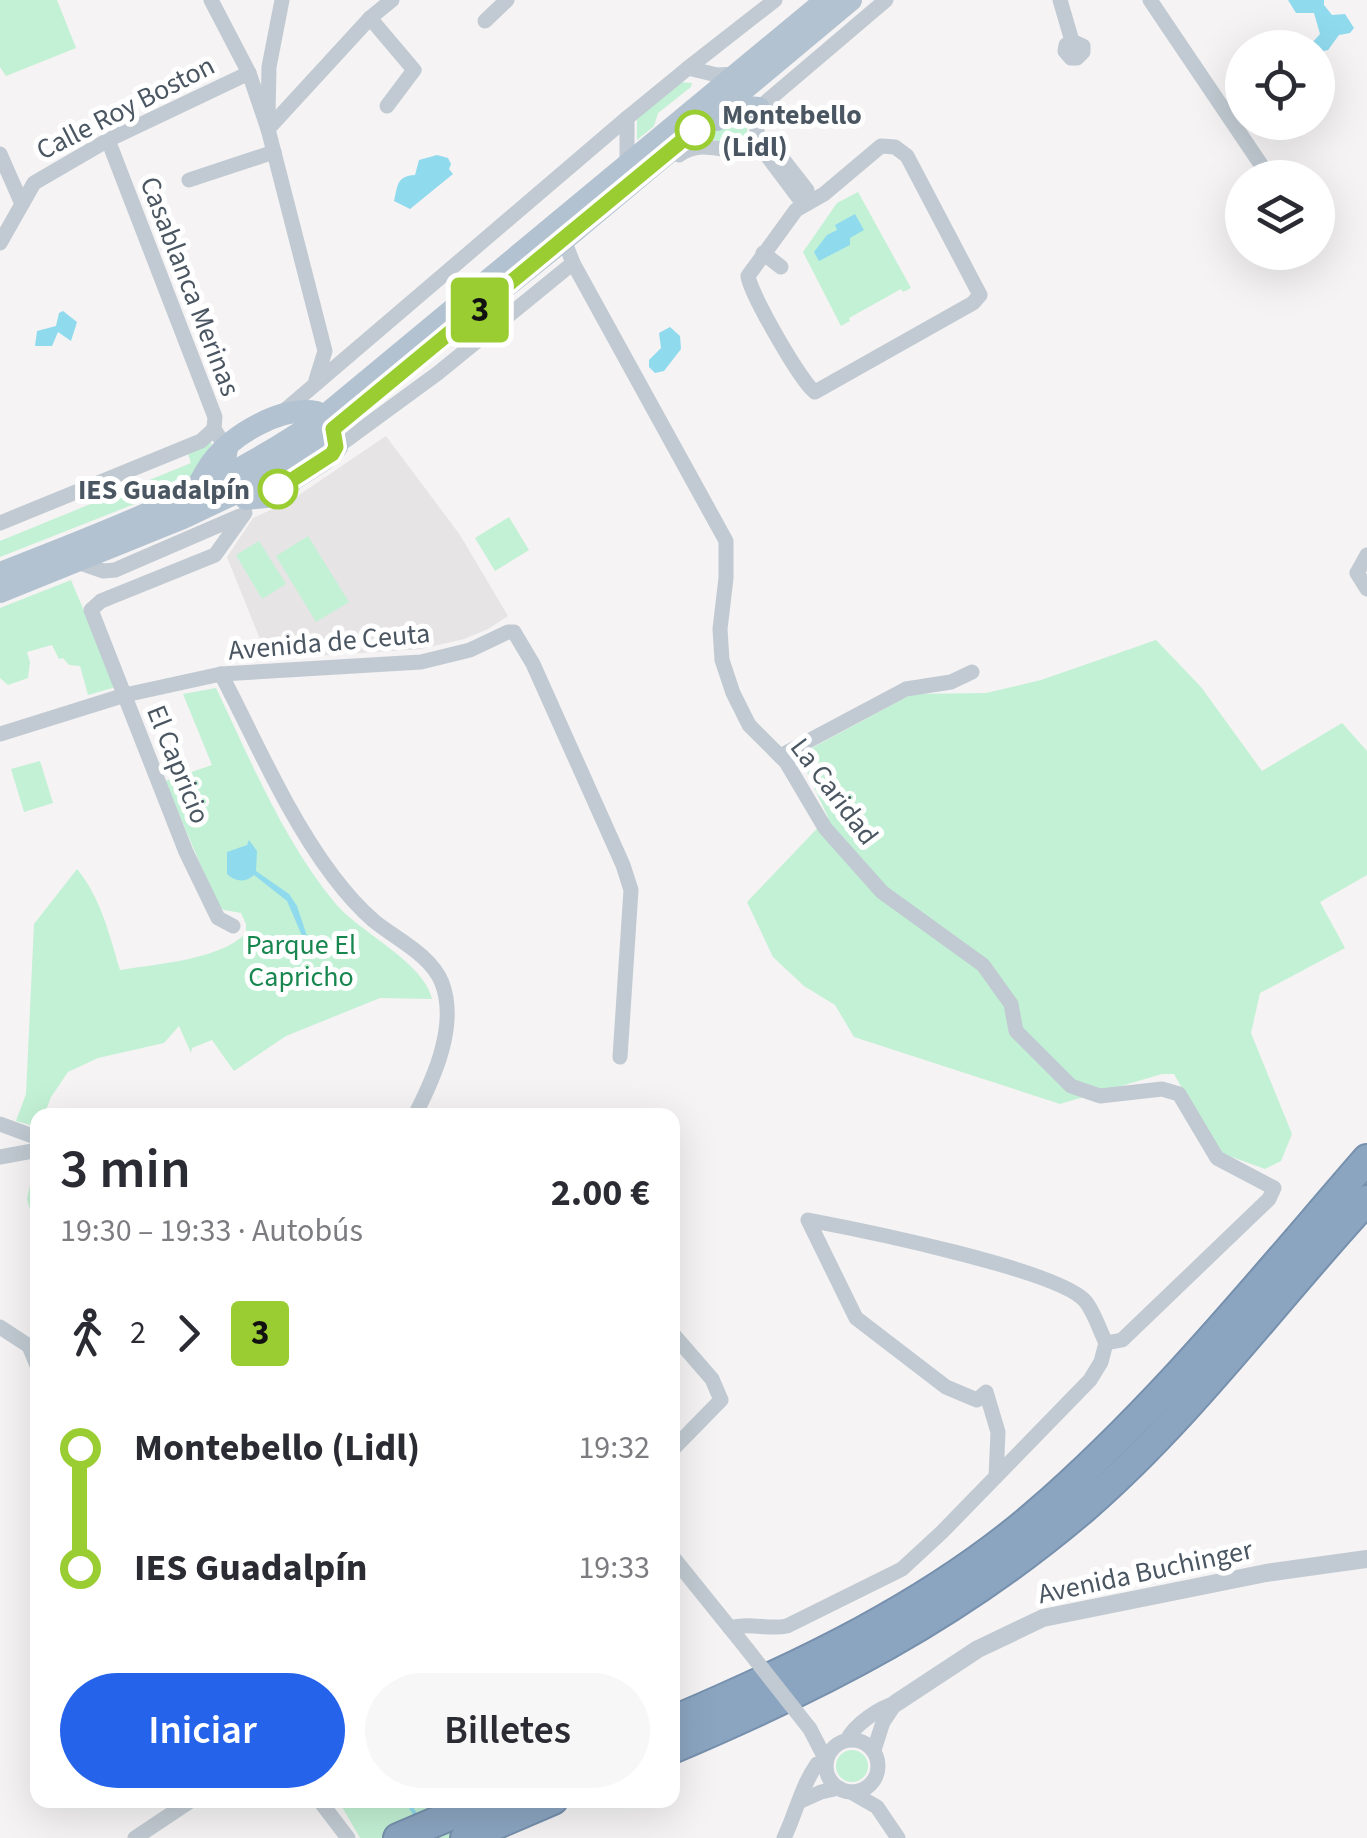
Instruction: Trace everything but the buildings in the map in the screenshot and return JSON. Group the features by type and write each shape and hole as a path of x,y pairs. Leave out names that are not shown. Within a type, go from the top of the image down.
{"highway":[{"path":"680,1717 784,1672 902,1608 1033,1516 1177,1377 1367,1160"},
{"path":"680,1746 855,1665 951,1609 1022,1558 1085,1507 1170,1424 1367,1200"},
{"path":"398,1838 468,1808"},
{"path":"464,1838 534,1808"}],"main road":[{"path":"331,431 630,173 736,74 841,2"},
{"path":"0,592 245,495 331,431 383,400 432,364 630,173 700,126 841,2"},
{"path":"700,126 747,108 758,108"},
{"path":"220,438 249,432 278,417 309,411 331,431"},
{"path":"220,438 224,466 245,495"},
{"path":"190,497 211,464 220,438"},
{"path":"0,573 190,497 245,495"}],"street":[{"path":"211,0 248,73 268,129 326,350 314,384"},
{"path":"268,129 269,66 282,0"},
{"path":"268,129 370,18 392,0"},
{"path":"485,21 507,0"},
{"path":"278,417 627,118 776,0"},
{"path":"627,118 630,173 651,178 698,145 736,151 752,146 756,141 758,108 886,0"},
{"path":"1060,0 1072,41"},
{"path":"1150,0 1258,160"},
{"path":"841,2 851,31"},
{"path":"370,18 414,70 387,106"},
{"path":"688,68 717,75 736,74"},
{"name":"Calle Roy Boston","path":"0,243 34,183 108,140 248,73"},
{"name":"Casablanca Merinas","path":"108,140 220,438"},
{"path":"756,141 770,156 772,166 807,202"},
{"path":"881,146 890,146 907,156 934,214 978,287 978,300 815,392 810,390 748,283 752,266 796,210 807,202 824,194 881,146"},
{"path":"190,180 274,152"},
{"path":"0,154 22,204"},
{"name":"La Caridad","path":"564,240 726,542 720,629 722,660 732,694 749,725 780,756 825,828 882,892 983,965 1011,1004 1016,1032 1072,1086 1100,1096 1162,1089 1180,1094 1217,1158 1274,1188 1269,1199 1147,1318 1122,1340 1106,1344"},
{"path":"763,253 781,267"},
{"path":"432,364 573,263"},
{"path":"326,350 337,354 352,352"},
{"path":"0,523 201,440 220,438"},
{"name":"El Capricio","path":"233,926 218,918 186,852 91,610 104,600 215,555 245,495"},
{"path":"1367,555 1357,573 1367,588"},
{"name":"Avenida de Ceuta","path":"0,734 124,695 221,674 421,662 470,650 508,632 516,634 632,890 620,1057"},
{"path":"780,756 906,689 951,682 972,672"},
{"path":"221,674 326,867 359,906 424,959 442,982 445,1031 434,1076 418,1108"},
{"path":"0,1124 30,1135"},
{"path":"0,1157 30,1151"},
{"path":"730,1628 787,1626 885,1578 916,1556 996,1477 1090,1380 1102,1362 1106,1344 1084,1300 1050,1282 897,1236 808,1220 856,1318 946,1387 977,1400 986,1392 998,1432 996,1477"},
{"path":"822,1252 837,1226"},
{"path":"0,1327 30,1350"},
{"path":"680,1342 712,1379 721,1400 680,1442"},
{"name":"Avenida Buchinger","path":"845,1740 886,1706 978,1650 1042,1618 1266,1573 1367,1559"},
{"path":"680,1566 810,1728 830,1779 877,1807 898,1838"},
{"path":"801,1801 820,1792 864,1789 874,1780 878,1768 874,1750 883,1722 896,1703"},
{"path":"810,1728 845,1740 860,1740 874,1750"},
{"path":"784,1838 812,1770 845,1740"},
{"path":"874,1780 877,1807"},
{"path":"135,1838 180,1808"},
{"path":"325,1808 348,1838"}],"shaded area":[{"path":"386,436 460,535 508,616 464,639 421,649 268,659 227,557 253,518 290,501"}],"green space":[{"path":"0,0 57,0 76,48 6,76 0,67"},
{"path":"680,82 692,83 691,87 658,113 654,126 637,140 637,118"},
{"path":"749,113 746,141 729,144 705,137"},
{"path":"858,192 911,288 903,292 901,289 841,326 803,252 837,203"},
{"path":"208,440 212,444 188,483 0,557 0,541 191,463 188,454"},
{"path":"509,517 529,550 495,571 475,538"},
{"path":"308,536 349,602 316,622 276,556"},
{"path":"259,541 286,584 262,599 236,555"},
{"path":"71,580 116,687 88,695 80,666 59,659 52,645 27,652 28,678 8,685 0,678 0,608"},
{"path":"1156,640 1201,687 1262,771 1342,723 1367,751 1367,875 1320,902 1345,948 1260,993 1251,1033 1292,1134 1281,1161 1265,1169 1218,1152 1174,1074 1162,1074 1060,1104 854,1037 835,1005 804,986 773,957 747,902 828,817 799,755 912,694 986,693 1041,680"},
{"name":"Parque El Capricho","path":"216,688 269,799 316,879 346,914 417,973 432,999 380,998 286,1036 234,1071 212,1040 192,1048 191,1053 179,1026 164,1043 98,1058 68,1072 47,1108 30,1108 30,1125 16,1121 26,1094 34,924 77,869 98,904 120,970 204,955 246,933 241,913 218,906 165,781 212,765 183,694"},
{"path":"40,761 53,803 24,812 11,769"},
{"path":"852,1750 863,1755 868,1766 863,1777 852,1782 841,1777 836,1766 841,1755"},
{"path":"343,1808 438,1808 455,1838 360,1838"}],"water":[{"path":"1288,0 1324,0 1332,15 1345,14 1354,28 1335,40 1335,30 1319,30 1314,13 1296,13"},
{"path":"437,155 448,158 453,174 410,209 394,201 399,183 404,177 415,175 419,160"},
{"path":"855,214 864,230 850,238 850,245 819,261 814,252 827,235 837,230 835,225"},
{"path":"63,311 77,322 71,341 58,332 52,346 35,346 37,331 56,326"},
{"path":"670,327 680,336 681,349 664,371 655,373 649,360 661,348 659,333"},
{"path":"249,840 257,851 256,871 289,894 307,936 317,947 316,956 302,956 303,938 287,901 254,875 240,880 227,874 227,852 247,845"}],"waterway":[{"path":"411,1808 417,1817"}],"bus line":[{"name":"3","path":"278,489 332,454 336,447 333,429 695,130"}],"place":[{"name":"Montebello (Lidl)","path":"695,130"},
{"name":"IES Guadalpín","path":"278,489"}]}
